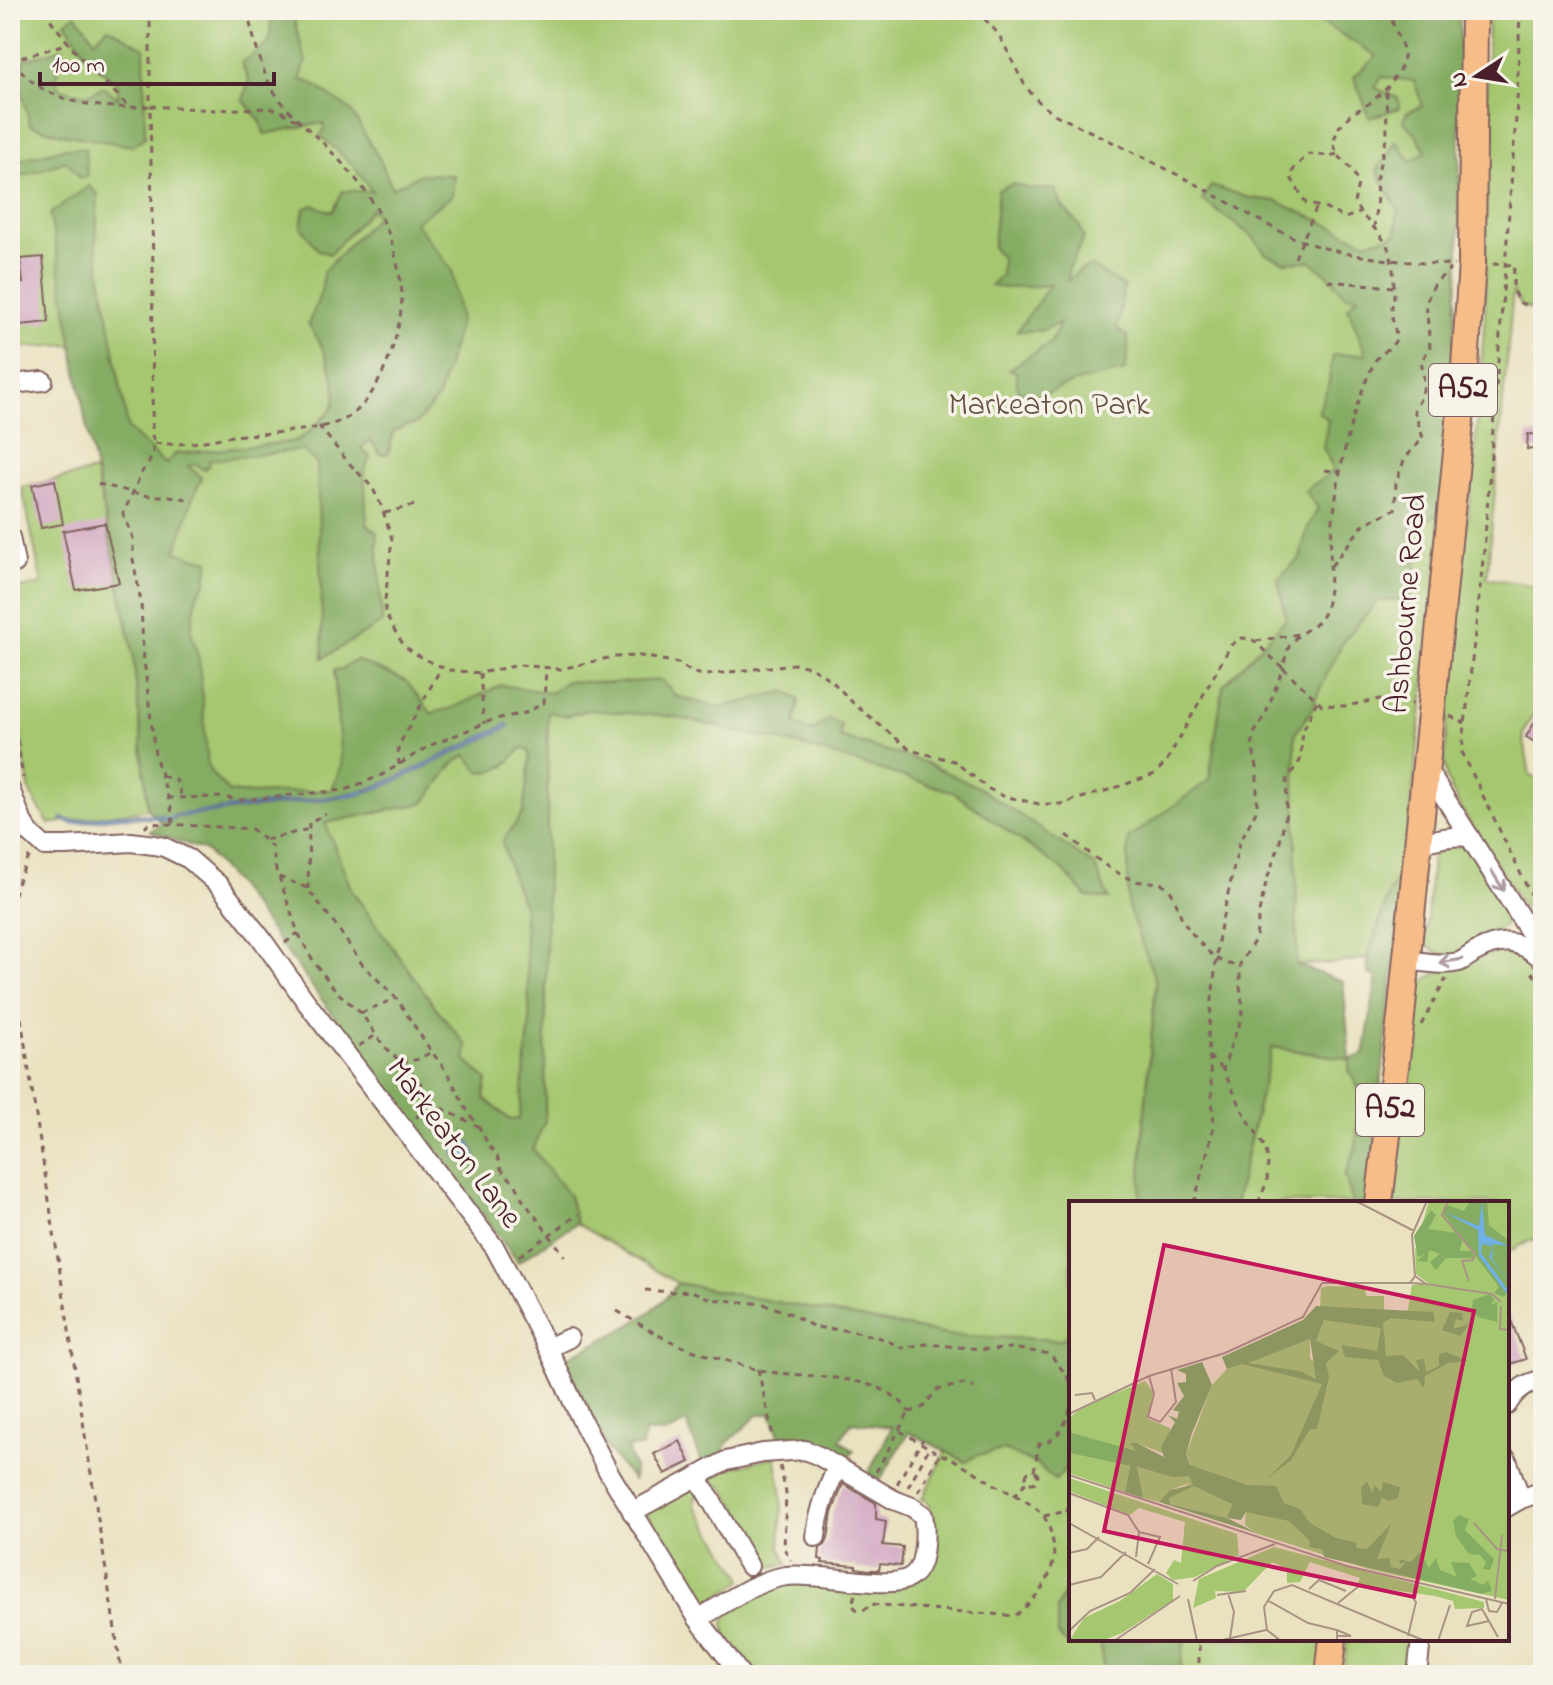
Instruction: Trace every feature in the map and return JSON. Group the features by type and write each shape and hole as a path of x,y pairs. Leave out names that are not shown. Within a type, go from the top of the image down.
{"highway":[{"name":"Ashbourne Road","path":"1379,1201 1419,844 1464,381 1463,264 1474,10"},
{"path":"1329,1675 1333,1641"}],"street":[{"path":"10,384 43,381"},
{"path":"10,537 15,563"},
{"path":"1426,768 1543,953"},
{"path":"17,784 17,811 37,841"},
{"path":"1419,844 1458,835 1470,837"},
{"name":"Markeaton Lane","path":"37,841 53,847 118,842 164,847 199,867 219,885 495,1248 548,1348 581,1419 632,1512 698,1619 741,1675"},
{"path":"1407,960 1460,962 1487,946 1511,942 1528,948 1537,965"},
{"path":"548,1348 569,1338"},
{"path":"1509,1402 1521,1387 1543,1380"},
{"path":"632,1512 726,1461 763,1453 805,1450 923,1515 924,1553 920,1566 915,1573 900,1581 798,1575 766,1580 698,1619"},
{"path":"816,1537 823,1500 837,1467"},
{"path":"1509,1472 1514,1503 1543,1491"},
{"path":"697,1476 749,1566"},
{"path":"1417,1675 1421,1641"}],"path":[{"path":"43,10 99,79 130,108"},
{"path":"150,10 152,435 155,443 147,467 123,514 133,538 155,755 173,823 252,829 265,840 272,847 277,876 298,933 314,962 337,992 361,1013 383,1045 418,1079 431,1101 479,1127"},
{"path":"155,443 171,446 319,426 347,418 368,399 383,375 399,323 402,294 394,250 384,222 361,184 280,101 271,87 246,10"},
{"path":"976,10 1000,36 1026,88 1040,105 1056,115 1303,240 1351,255 1391,261 1514,265 1513,290 1517,298 1522,304 1543,308"},
{"path":"1195,1201 1214,1126 1208,1037 1219,934 1239,844 1257,809 1257,767 1252,746 1255,732 1266,713 1291,643 1323,617 1331,584 1331,542 1347,437 1371,369 1381,353 1396,339 1387,244 1365,216 1359,213 1354,203 1358,184 1353,171 1337,154 1333,142 1339,127 1350,115 1386,89 1401,67 1404,51 1390,10"},
{"path":"1520,10 1517,104 1484,551 1462,752 1543,916"},
{"path":"12,61 69,43"},
{"path":"10,49 12,61 30,81 82,103 130,108 268,108 279,110 302,123"},
{"path":"1374,228 1376,180 1387,135 1386,89"},
{"path":"1337,154 1309,154 1290,176 1306,203 1345,218 1359,213"},
{"path":"1295,258 1317,206"},
{"path":"1331,566 1364,524 1395,509 1396,482 1405,458 1423,438 1414,410 1423,396 1421,361 1430,348 1426,302 1435,283 1463,264"},
{"path":"1328,281 1393,287"},
{"path":"319,426 372,487 385,513 392,539 385,613 394,631 407,648 422,658 459,672 480,673 520,665 567,669 625,656 653,657 706,675 805,665 831,680 853,703 908,748 954,761 989,789 1003,796 1054,804 1147,778 1161,769 1226,652 1242,638 1256,641 1322,705 1337,707 1385,698 1432,707"},
{"path":"1325,470 1341,472"},
{"path":"98,484 149,496 192,500"},
{"path":"385,513 415,505"},
{"path":"1256,641 1301,634"},
{"path":"399,765 398,747 441,667"},
{"path":"167,798 222,797 241,800 345,790 382,775 429,746 495,719 525,713 544,703 546,669"},
{"path":"480,673 484,724"},
{"path":"10,693 17,784"},
{"path":"1223,1070 1243,1009 1240,964 1256,938 1267,879 1279,846 1286,813 1287,779 1300,761 1303,731 1317,701"},
{"path":"162,776 176,780 182,798"},
{"path":"308,889 309,822 326,814"},
{"path":"265,840 309,829"},
{"path":"1067,835 1105,864 1133,880 1156,881 1166,885 1182,919 1216,959 1240,968"},
{"path":"10,907 18,881 37,841"},
{"path":"279,877 308,889 362,964 396,998 447,1072 468,1112 497,1155 501,1169 516,1185 523,1200 565,1256"},
{"path":"10,947 122,1675"},
{"path":"1537,965 1543,989"},
{"path":"1420,1027 1445,980 1453,974"},
{"path":"361,1013 396,998"},
{"path":"401,1063 419,1059 431,1051"},
{"path":"1209,1056 1223,1070 1266,1149 1267,1182 1259,1201"},
{"path":"405,1130 431,1101"},
{"path":"506,1265 579,1214"},
{"path":"645,1290 691,1291 711,1299 764,1304 814,1327 852,1331 884,1339 902,1348 926,1344 992,1350 1011,1348 1050,1354 1069,1382"},
{"path":"617,1311 677,1344 767,1372 844,1380 877,1387 895,1396 909,1412"},
{"path":"758,1369 786,1493 784,1548 798,1575"},
{"path":"909,1412 928,1404 937,1390 964,1384 974,1388"},
{"path":"868,1485 909,1412"},
{"path":"1027,1481 1030,1484 1036,1482 1038,1476 1034,1471 1039,1444 1044,1444 1065,1427 1069,1413"},
{"path":"861,1594 857,1594 852,1604 863,1610 869,1604 1015,1616 1032,1601 1052,1571 1053,1541 1049,1526 1038,1510 900,1431"},
{"path":"922,1441 896,1485 916,1496 940,1454"},
{"path":"906,1490 930,1448"},
{"path":"1014,1496 1027,1481 1027,1473 1034,1471"},
{"path":"1044,1516 1069,1510"},
{"path":"868,1598 869,1604"},
{"path":"1199,1641 1199,1675"}],"green space":[{"name":"Markeaton Park","path":"10,10 1460,10 1459,264 1443,512 1403,882 1389,893 1367,958 1156,982 1140,1201 1069,1201 1069,1334 1059,1340 948,1335 677,1283 576,1223 569,1196 510,1120 484,1098 486,1080 465,1060 467,1046 352,891 325,823 424,803 453,764 466,754 504,767 520,749 404,757 332,791 229,792 208,767 94,344 10,348"},
{"path":"269,10 291,10 306,62 300,80 310,82 351,111 380,160 392,188 421,174 454,175 452,196 415,222 452,270 460,321 438,398 416,424 393,432 389,453 381,455 370,440 361,448 370,457 364,472 367,524 377,533 382,623 323,658 317,464 303,450 209,460 210,464 204,470 196,464 188,466 202,478 176,552 209,561 206,583 197,594 191,630 199,660 208,767 229,792 252,794 332,790 341,765 334,670 342,669 356,660 406,681 431,713 453,708 501,685 551,693 566,681 610,683 662,680 676,696 719,708 786,691 799,700 795,724 811,731 829,719 841,725 840,737 926,763 978,787 1095,866 1109,899 1087,897 1064,871 953,792 803,746 674,717 588,710 567,716 548,712 545,1121 533,1149 569,1196 576,1223 518,1262 234,882 206,851 150,831 162,824 148,809 133,653 85,418 50,214 89,186 98,194 96,247 128,429 166,464 175,454 291,442 307,433 330,411 335,397 329,364 308,324 322,288 323,272 377,216 371,209 330,254 319,251 301,227 304,209 313,205 332,212 343,191 372,191 353,165 321,136 323,123 264,134 261,122 243,100 249,80 241,63 269,43","holes":["521,749 528,750 530,758 523,813 502,842 523,903 530,1021 519,1119 510,1120 484,1098 487,1080 465,1060 467,1046 352,891 325,823 424,803 453,764 466,755 479,771 486,772 503,766"]},
{"path":"1323,10 1460,10 1459,264 1443,512 1407,530 1417,557 1411,600 1378,601 1344,640 1313,708 1295,734 1297,965 1343,982 1350,1059 1272,1047 1235,1201 1140,1201 1156,982 1128,907 1128,839 1209,780 1223,686 1286,619 1278,579 1300,558 1307,530 1318,508 1305,491 1334,470 1323,447 1328,420 1318,412 1328,387 1333,355 1366,354 1348,308 1358,296 1345,295 1328,275 1310,261 1285,262 1266,254 1253,237 1202,200 1211,186 1250,198 1276,201 1366,242 1396,234 1398,210 1377,171 1396,141 1411,161 1426,151 1404,122 1406,113 1423,106 1414,81 1382,77 1375,88 1398,98 1399,108 1370,118 1354,77 1377,56 1316,19"},
{"path":"1488,10 1543,10 1543,311 1522,307 1513,292 1487,578 1543,587 1543,694 1523,734 1530,776 1543,781 1543,937 1460,807 1447,780 1444,763 1455,626 1474,463 1485,314"},
{"path":"76,14 95,40 108,27 144,48 145,137 132,146 61,134 30,125 20,83 25,60 63,48 56,80 61,89 87,95 103,87 118,98 118,84 91,61 65,22"},
{"path":"65,148 85,148 87,177 80,178 67,161 10,180 10,164"},
{"path":"1012,184 1030,189 1055,189 1062,206 1079,225 1084,237 1068,271 1068,281 1080,270 1091,266 1124,287 1117,330 1128,336 1125,371 1075,382 1042,395 1018,392 1016,372 1009,369 1051,342 1060,323 1039,331 1017,331 1050,285 990,286 1001,275 1002,258 993,248 998,190"},
{"path":"95,471 133,653 148,809 49,824 30,793 10,669 10,590 42,584 22,487"},
{"path":"1452,845 1469,848 1508,914 1504,926 1455,955 1442,954 1425,943 1432,856"},
{"path":"1399,873 1403,882 1368,1201 1352,1201 1345,1175 1356,1148 1361,1093 1349,1070 1350,1059 1364,1055 1377,977 1368,973 1367,958"},
{"path":"1509,948 1539,963 1543,969 1543,1240 1531,1240 1509,1252 1509,1201 1394,1201 1413,1028 1421,986 1425,980 1443,970"},
{"path":"1272,1047 1350,1059 1349,1070 1361,1093 1356,1148 1345,1175 1352,1201 1235,1201"},
{"path":"677,1283 948,1335 1059,1340 1069,1334 1069,1465 1055,1480 1037,1464 1004,1450 977,1455 966,1462 909,1432 880,1480 868,1474 892,1427 852,1422 840,1440 854,1451 847,1459 810,1444 783,1446 771,1414 759,1414 726,1444 725,1454 703,1465 686,1421 667,1432 645,1431 642,1447 627,1448 634,1468 633,1480 608,1450 564,1359 642,1318 668,1296"},
{"path":"1004,1450 1037,1464 1055,1480 1069,1465 1069,1581 1057,1608 1068,1645 1077,1641 1100,1641 1104,1675 756,1675 726,1637 724,1624 727,1608 775,1584 922,1577 933,1547 934,1521 927,1501 922,1499 946,1451 966,1462 976,1455"},
{"path":"775,1456 781,1487 780,1547 788,1564 769,1567 758,1557 749,1540 756,1535 723,1487 716,1491 713,1478 717,1472"},
{"path":"692,1487 700,1490 702,1496 695,1497 695,1506 742,1577 742,1581 710,1601 698,1598 646,1512"},
{"path":"1069,1581 1069,1641 1077,1641 1068,1645 1057,1634 1057,1608"},
{"path":"1100,1641 1185,1641 1181,1675 1104,1675"},
{"path":"1185,1641 1323,1641 1319,1675 1181,1675"},
{"path":"1347,1641 1415,1641 1410,1675 1343,1675"}],"water":[{"path":"508,724 509,727 388,785 356,796 178,817 167,822 160,818 117,817 73,824 61,820 116,814 161,815 167,818 366,790"},
{"path":"457,1141 470,1143 476,1155 473,1164 466,1164 457,1157 454,1147"}],"building":[{"path":"43,257 49,322 10,326 10,284 23,283 20,259"},
{"path":"1528,434 1543,435 1543,450 1527,449"},
{"path":"55,480 63,524 41,528 32,485"},
{"path":"105,523 119,583 76,590 63,531"},
{"path":"1543,708 1543,747 1526,737"},
{"path":"1509,1315 1526,1359 1509,1364"},
{"path":"680,1441 690,1462 665,1474 654,1454"},
{"path":"843,1484 876,1503 876,1519 886,1521 883,1545 903,1547 901,1566 880,1564 879,1570 869,1570 822,1563 823,1560 819,1559 820,1548 828,1539 832,1513"}]}
